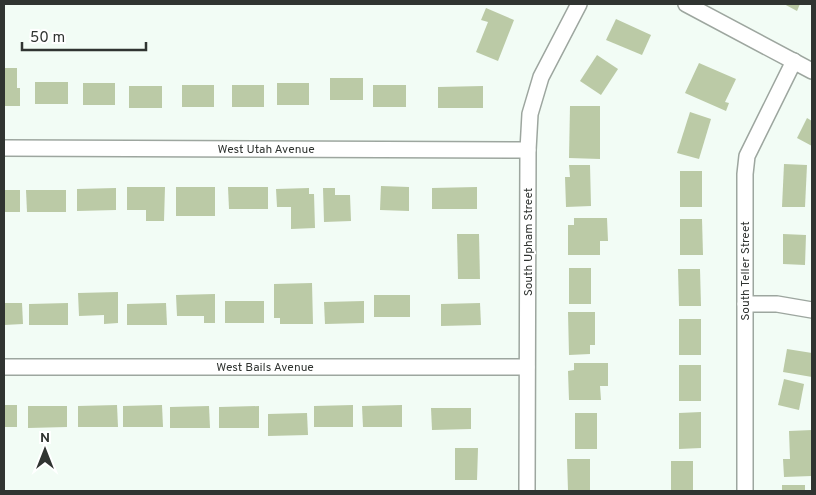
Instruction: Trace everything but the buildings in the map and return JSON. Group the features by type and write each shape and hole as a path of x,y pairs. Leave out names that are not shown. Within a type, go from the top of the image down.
{"street":[{"name":"South Upham Street","path":"527,491 528,150 530,114 542,77 579,4"},
{"path":"686,4 812,71"},
{"name":"South Teller Street","path":"744,491 745,174 747,156 794,61"},
{"name":"West Utah Avenue","path":"4,148 528,150"},
{"path":"745,304 777,304 812,310"},
{"name":"West Bails Avenue","path":"4,367 527,367"}]}
